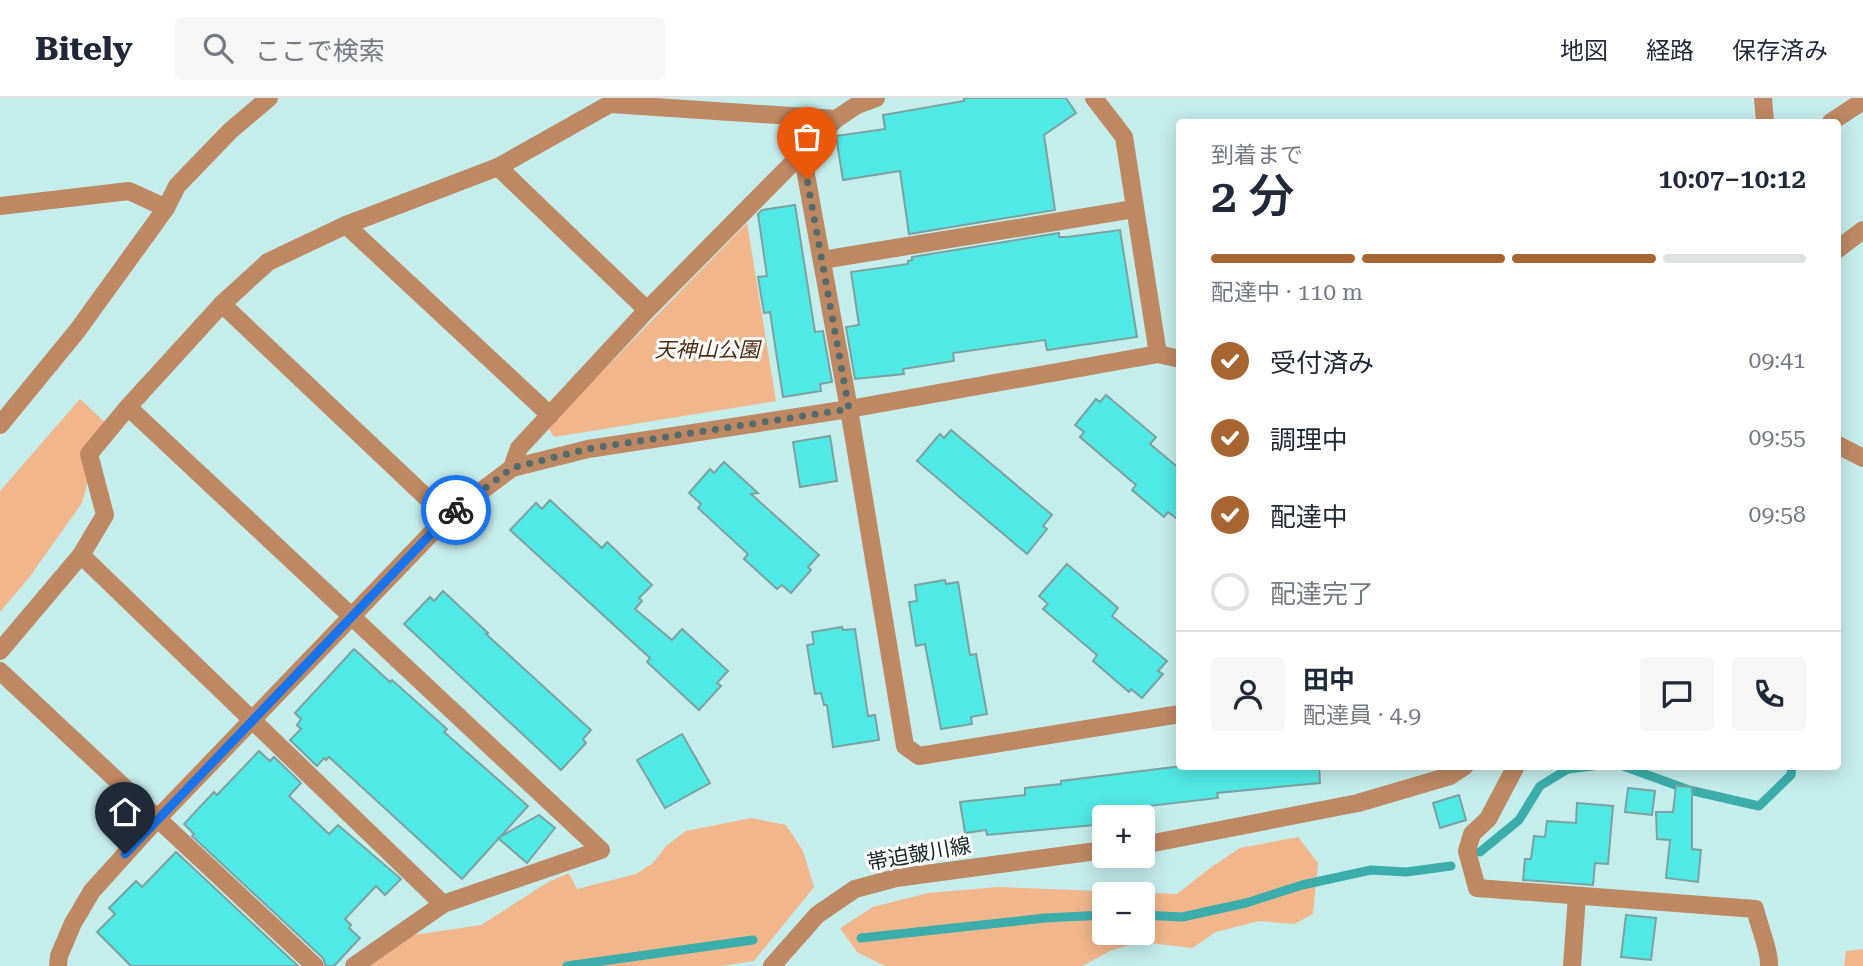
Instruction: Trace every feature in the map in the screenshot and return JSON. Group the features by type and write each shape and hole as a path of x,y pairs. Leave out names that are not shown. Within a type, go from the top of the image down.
{"street":[{"path":"0,425 77,331 166,208 177,186 230,131 269,98"},
{"path":"512,468 519,448 647,310 836,119 857,105 876,98"},
{"path":"1094,98 1124,137 1158,354"},
{"path":"1763,98 1766,119"},
{"path":"1836,119 1863,101"},
{"path":"0,651 81,555 105,514 89,454 222,304 268,262 346,225 498,167 610,104 749,105 836,119"},
{"path":"802,153 849,409 905,746 919,756 1176,715"},
{"path":"498,167 647,310"},
{"path":"0,206 129,191 166,208"},
{"path":"822,260 1134,209"},
{"path":"346,225 550,415"},
{"path":"1841,247 1863,230"},
{"path":"222,304 447,517"},
{"path":"58,966 59,956 73,923 92,891 158,818 447,517 512,468 587,449 849,409 1158,354 1176,358"},
{"path":"128,407 601,850 443,904 354,966"},
{"path":"1841,447 1863,458"},
{"path":"81,555 443,904"},
{"path":"0,671 315,966"},
{"path":"1155,843 1358,803 1450,776 1459,770"},
{"path":"1514,770 1488,819 1472,834 1467,851 1477,888 1755,909 1762,938 1770,955 1769,966"},
{"name":"帯迫皷川線","path":"772,966 817,915 855,889 896,878 1092,852"},
{"path":"1572,966 1577,896"}],"green space":[{"name":"天神山公園","path":"747,223 776,401 554,437 548,427"},
{"path":"80,399 108,425 94,457 82,503 28,579 0,612 0,491"},
{"path":"751,818 786,825 803,851 814,887 754,961 722,966 367,966 413,935 481,925 548,882 569,873 577,889 636,874 653,863 666,846 686,831"},
{"path":"1298,837 1318,863 1313,914 1294,924 1259,921 1216,932 1192,948 1155,944 1155,893 1177,894 1240,848"},
{"path":"998,887 1092,891 1092,945 1130,945 1112,950 1082,966 885,966 857,952 840,928 873,907 928,893"},
{"path":"1863,949 1863,966 1844,966 1846,951"}],"building":[{"path":"964,98 1066,98 1076,113 1044,135 1055,210 909,234 900,171 843,180 836,136 885,129 883,115 964,101"},
{"path":"795,205 815,332 823,331 832,382 820,384 821,391 783,397 770,312 764,313 758,277 767,276 758,214 762,210"},
{"path":"1120,230 1137,337 1047,350 1045,340 953,353 954,361 903,369 904,374 855,379 846,327 859,325 851,272 908,264 912,257 1059,233 1059,237 1067,237"},
{"path":"1106,395 1156,437 1150,444 1176,466 1176,518 1168,512 1164,517 1132,490 1136,485 1080,437 1084,432 1075,425 1096,399 1100,402"},
{"path":"951,430 1052,515 1043,526 1047,529 1027,554 917,461 940,434 944,438"},
{"path":"830,436 837,481 800,487 793,442"},
{"path":"724,462 758,493 751,494 819,555 808,567 811,570 791,593 782,585 777,589 744,559 748,554 698,508 701,504 689,493 710,469 714,473"},
{"path":"550,500 602,548 607,542 652,585 639,598 642,601 635,609 672,640 682,629 728,671 717,683 721,686 699,710 647,662 650,658 510,530 536,503 542,509"},
{"path":"1067,564 1118,608 1112,616 1167,661 1158,671 1163,674 1142,698 1131,689 1129,692 1093,661 1097,655 1043,609 1048,604 1039,596"},
{"path":"945,580 946,584 958,582 970,655 976,654 987,714 971,717 972,724 941,729 925,644 916,646 909,602 917,601 915,585"},
{"path":"443,591 591,730 583,739 586,743 561,770 404,624 430,597 434,601"},
{"path":"842,627 843,630 855,629 868,716 875,715 879,740 833,747 827,705 824,705 821,693 815,694 807,645 814,644 812,632"},
{"path":"354,649 447,729 444,732 528,806 462,879 329,757 326,760 324,758 317,766 290,740 301,729 297,725 301,719 295,713"},
{"path":"682,734 710,783 665,808 637,760"},
{"path":"259,751 270,761 274,757 301,783 289,796 329,834 338,825 401,879 385,895 376,886 345,919 351,925 349,928 360,938 334,966 326,966 323,958 192,836 194,834 184,824 214,792 217,795"},
{"path":"1176,767 1176,770 1319,770 1320,783 1217,793 1218,798 1155,805 1092,805 1092,825 987,835 986,830 965,833 960,802 1025,795 1025,788 1061,784 1061,781"},
{"path":"1676,786 1692,787 1692,849 1701,850 1698,882 1666,878 1670,840 1657,839 1656,812 1673,812"},
{"path":"1628,788 1655,791 1652,815 1625,812"},
{"path":"1459,795 1466,820 1440,828 1433,803"},
{"path":"1577,803 1613,806 1608,864 1595,863 1593,885 1523,880 1525,859 1531,859 1534,836 1545,837 1547,821 1576,823"},
{"path":"539,815 555,828 527,863 498,838"},
{"path":"176,852 298,966 131,966 97,932 115,914 109,908 136,881 142,887"},
{"path":"1626,915 1656,918 1651,960 1621,957"}],"waterway":[{"path":"1480,852 1519,820 1540,786 1566,770"},
{"path":"1634,770 1689,790 1759,806 1791,775 1792,770"},
{"path":"1155,916 1182,917 1371,870 1406,872 1451,866"},
{"path":"861,938 1045,918 1092,916"},
{"path":"567,966 753,940"}],"way so far":[{"path":"456,510 512,468 562,455 849,409 807,179"}],"route":[{"path":"125,854 456,510"}]}
